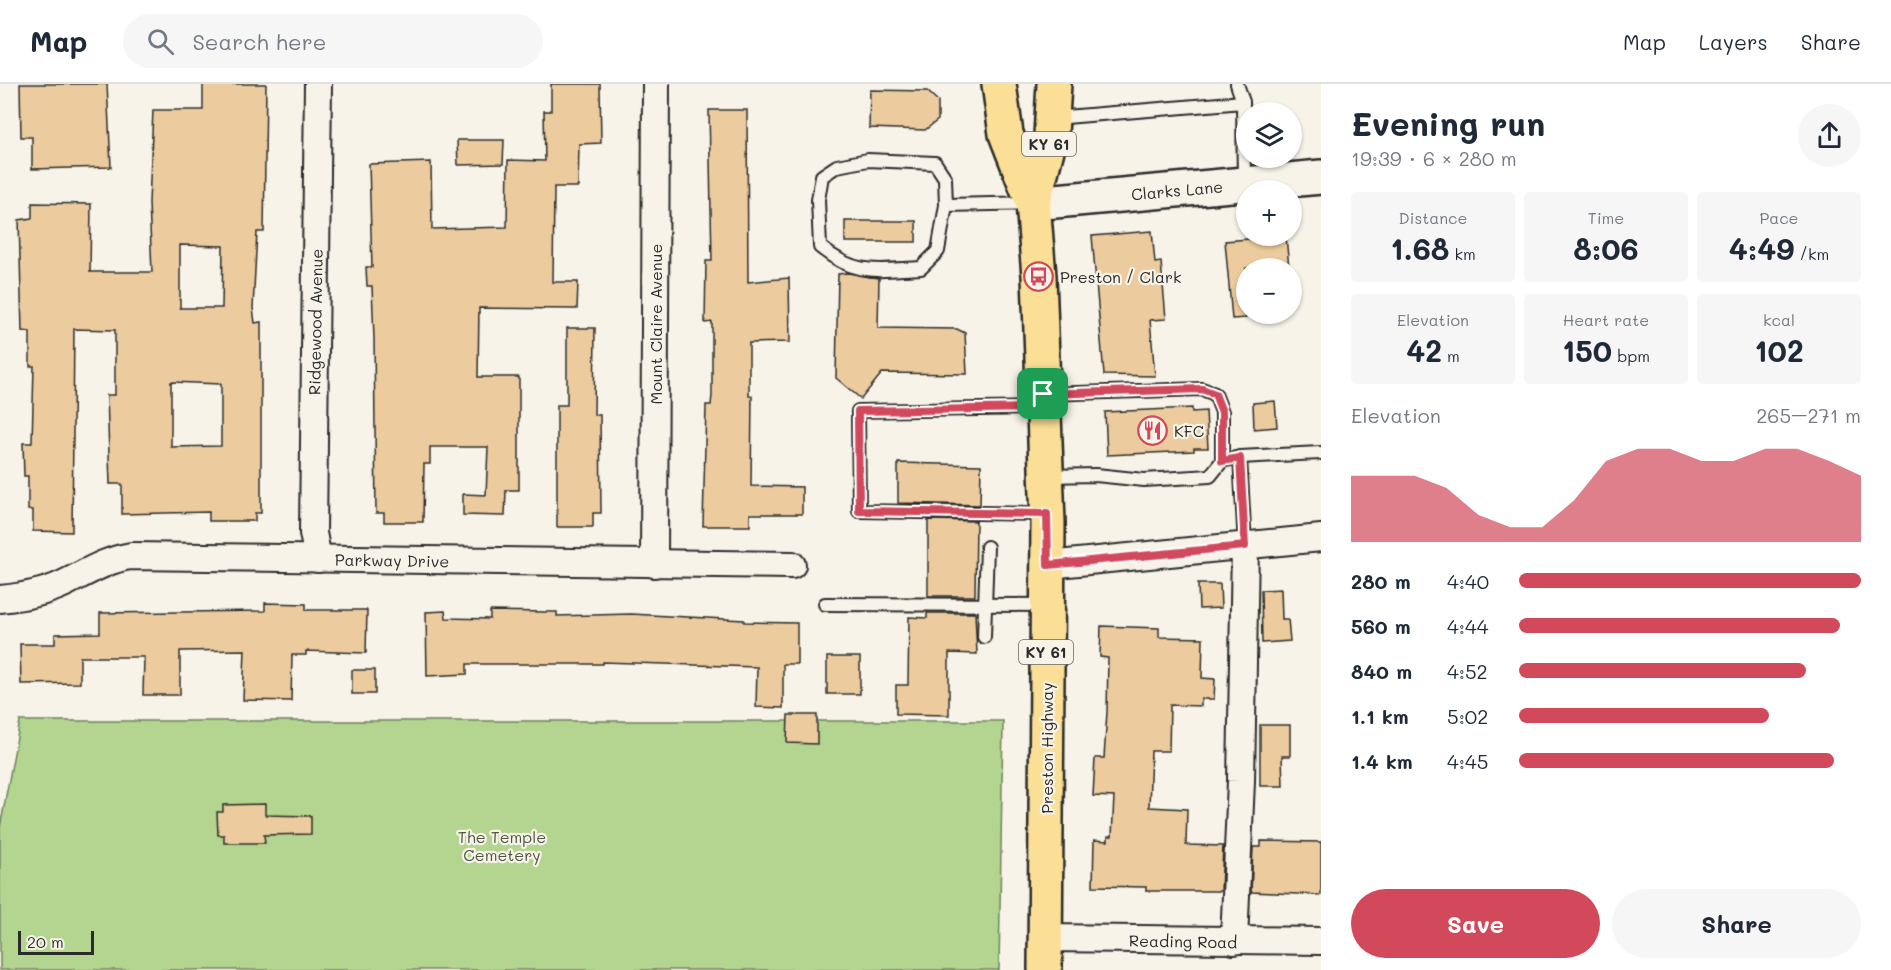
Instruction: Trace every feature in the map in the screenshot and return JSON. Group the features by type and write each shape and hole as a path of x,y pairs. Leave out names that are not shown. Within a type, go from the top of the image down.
{"main road":[{"name":"KY 61","path":"999,84 1006,134 1033,203"},
{"name":"KY 61","path":"1033,203 1051,135 1054,84"},
{"name":"Preston Highway","path":"1033,203 1039,276 1048,565 1045,970"}],"street":[{"name":"Ridgewood Avenue","path":"318,84 313,533 318,559"},
{"name":"Mount Claire Avenue","path":"654,564 656,84"},
{"name":"Clarks Lane","path":"1288,180 1321,177"},
{"name":"Clarks Lane","path":"1033,203 1236,185"},
{"path":"1048,565 1321,538"},
{"path":"1234,941 1241,781 1245,546"},
{"name":"Parkway Drive","path":"0,599 39,593 62,585 100,563 131,556 792,566"},
{"name":"Reading Road","path":"1046,938 1321,941"}],"lane":[{"path":"1237,84 1243,102"},
{"path":"1052,118 1236,103"},
{"path":"868,160 935,163 945,178 946,205 938,251 921,268 864,270 840,263 820,247 818,200 822,176 837,166 868,160"},
{"path":"946,205 1033,203"},
{"path":"1045,476 1096,475 1144,480 1210,476 1222,461 1222,412 1215,394 1202,389 1044,401 858,411 859,511 1047,514"},
{"path":"1222,461 1321,453"},
{"path":"1240,458 1245,546"},
{"path":"984,637 987,548"},
{"path":"825,604 1046,605"}],"green space":[{"name":"The Temple Cemetery","path":"20,721 1003,721 999,970 0,970 0,828"}],"building":[{"path":"20,84 107,84 111,167 32,169 32,137 21,137"},
{"path":"203,84 266,84 264,232 257,232 253,308 255,323 261,322 261,513 255,513 255,521 209,521 209,512 122,514 122,484 110,484 107,395 115,395 115,330 74,329 72,532 33,531 33,510 28,510 28,476 24,476 23,443 32,443 34,366 30,366 30,332 22,331 19,220 32,218 32,203 91,204 90,272 152,272 149,203 153,110 203,110","holes":["180,245 223,246 222,308 180,308","171,382 221,384 221,446 171,447"]},
{"path":"551,84 600,84 601,143 579,144 578,187 554,187 553,282 578,282 577,309 479,308 478,377 519,377 519,490 506,490 505,516 463,515 463,494 486,495 488,447 430,447 430,464 424,464 423,522 384,522 384,513 376,513 372,286 367,286 366,267 372,267 369,164 431,162 432,229 507,227 508,160 545,161 544,111 551,111"},
{"path":"870,90 927,91 938,101 938,120 925,130 869,128"},
{"path":"709,110 747,110 748,282 789,278 790,342 749,343 749,396 752,396 751,486 802,487 802,514 750,514 750,526 703,526 706,405 711,405 712,395 712,322 705,323 706,261 712,261"},
{"path":"457,140 504,140 503,164 458,165"},
{"path":"845,221 916,221 916,242 845,242"},
{"path":"1152,231 1155,263 1161,262 1166,319 1150,320 1155,376 1104,375 1092,236"},
{"path":"1236,240 1236,246 1287,246 1288,258 1236,258 1236,319 1232,319 1225,241"},
{"path":"848,273 879,278 878,328 957,329 965,333 967,374 882,373 861,399 836,378 838,274"},
{"path":"567,328 595,328 594,415 600,415 601,513 593,513 593,527 557,527 557,405 567,405"},
{"path":"1275,401 1277,427 1254,429 1253,403"},
{"path":"1192,408 1192,412 1206,411 1208,448 1194,448 1194,451 1107,455 1105,412"},
{"path":"898,463 981,465 980,505 898,503"},
{"path":"928,520 976,521 975,596 928,596"},
{"path":"1198,584 1220,584 1221,608 1199,609"},
{"path":"1281,589 1282,619 1288,619 1290,641 1262,643 1261,590"},
{"path":"265,603 306,604 306,610 367,610 366,653 306,651 306,655 292,655 291,701 243,700 245,650 180,651 180,695 143,695 144,657 80,657 80,683 21,684 20,644 55,644 55,634 100,633 100,613 265,611"},
{"path":"445,611 446,618 490,619 490,611 557,612 557,616 631,614 744,620 744,622 797,623 797,664 783,664 783,708 756,707 757,667 603,662 603,664 467,664 467,674 427,676 426,612"},
{"path":"927,613 975,613 977,654 949,653 949,715 896,714 896,685 908,685 909,617 927,618"},
{"path":"1101,626 1159,628 1159,637 1203,638 1202,678 1215,679 1214,699 1201,699 1201,706 1170,705 1169,751 1151,751 1149,807 1187,809 1186,845 1223,846 1221,891 1146,891 1146,887 1093,886 1094,840 1108,841 1108,836 1112,836 1114,797 1093,796 1095,758 1104,758 1107,712 1108,658 1100,657"},
{"path":"827,657 860,657 860,694 827,694"},
{"path":"352,670 375,670 375,694 352,694"},
{"path":"788,715 817,715 817,744 787,743"},
{"path":"1260,725 1290,725 1290,756 1282,756 1283,786 1260,786"},
{"path":"265,804 265,815 311,816 311,834 264,835 265,843 224,843 224,835 218,835 217,812 223,812 223,805"},
{"path":"1261,841 1321,842 1321,895 1251,892 1253,847 1261,847"}],"place":[{"name":"Preston / Clark","path":"1039,276"},
{"name":"KFC","path":"1153,430"}],"route":[{"path":"1202,389 1215,394 1222,412 1222,461 1240,458 1245,546 1048,565 1047,514 859,511 858,411 1044,408 1043,394 1202,389"}]}
